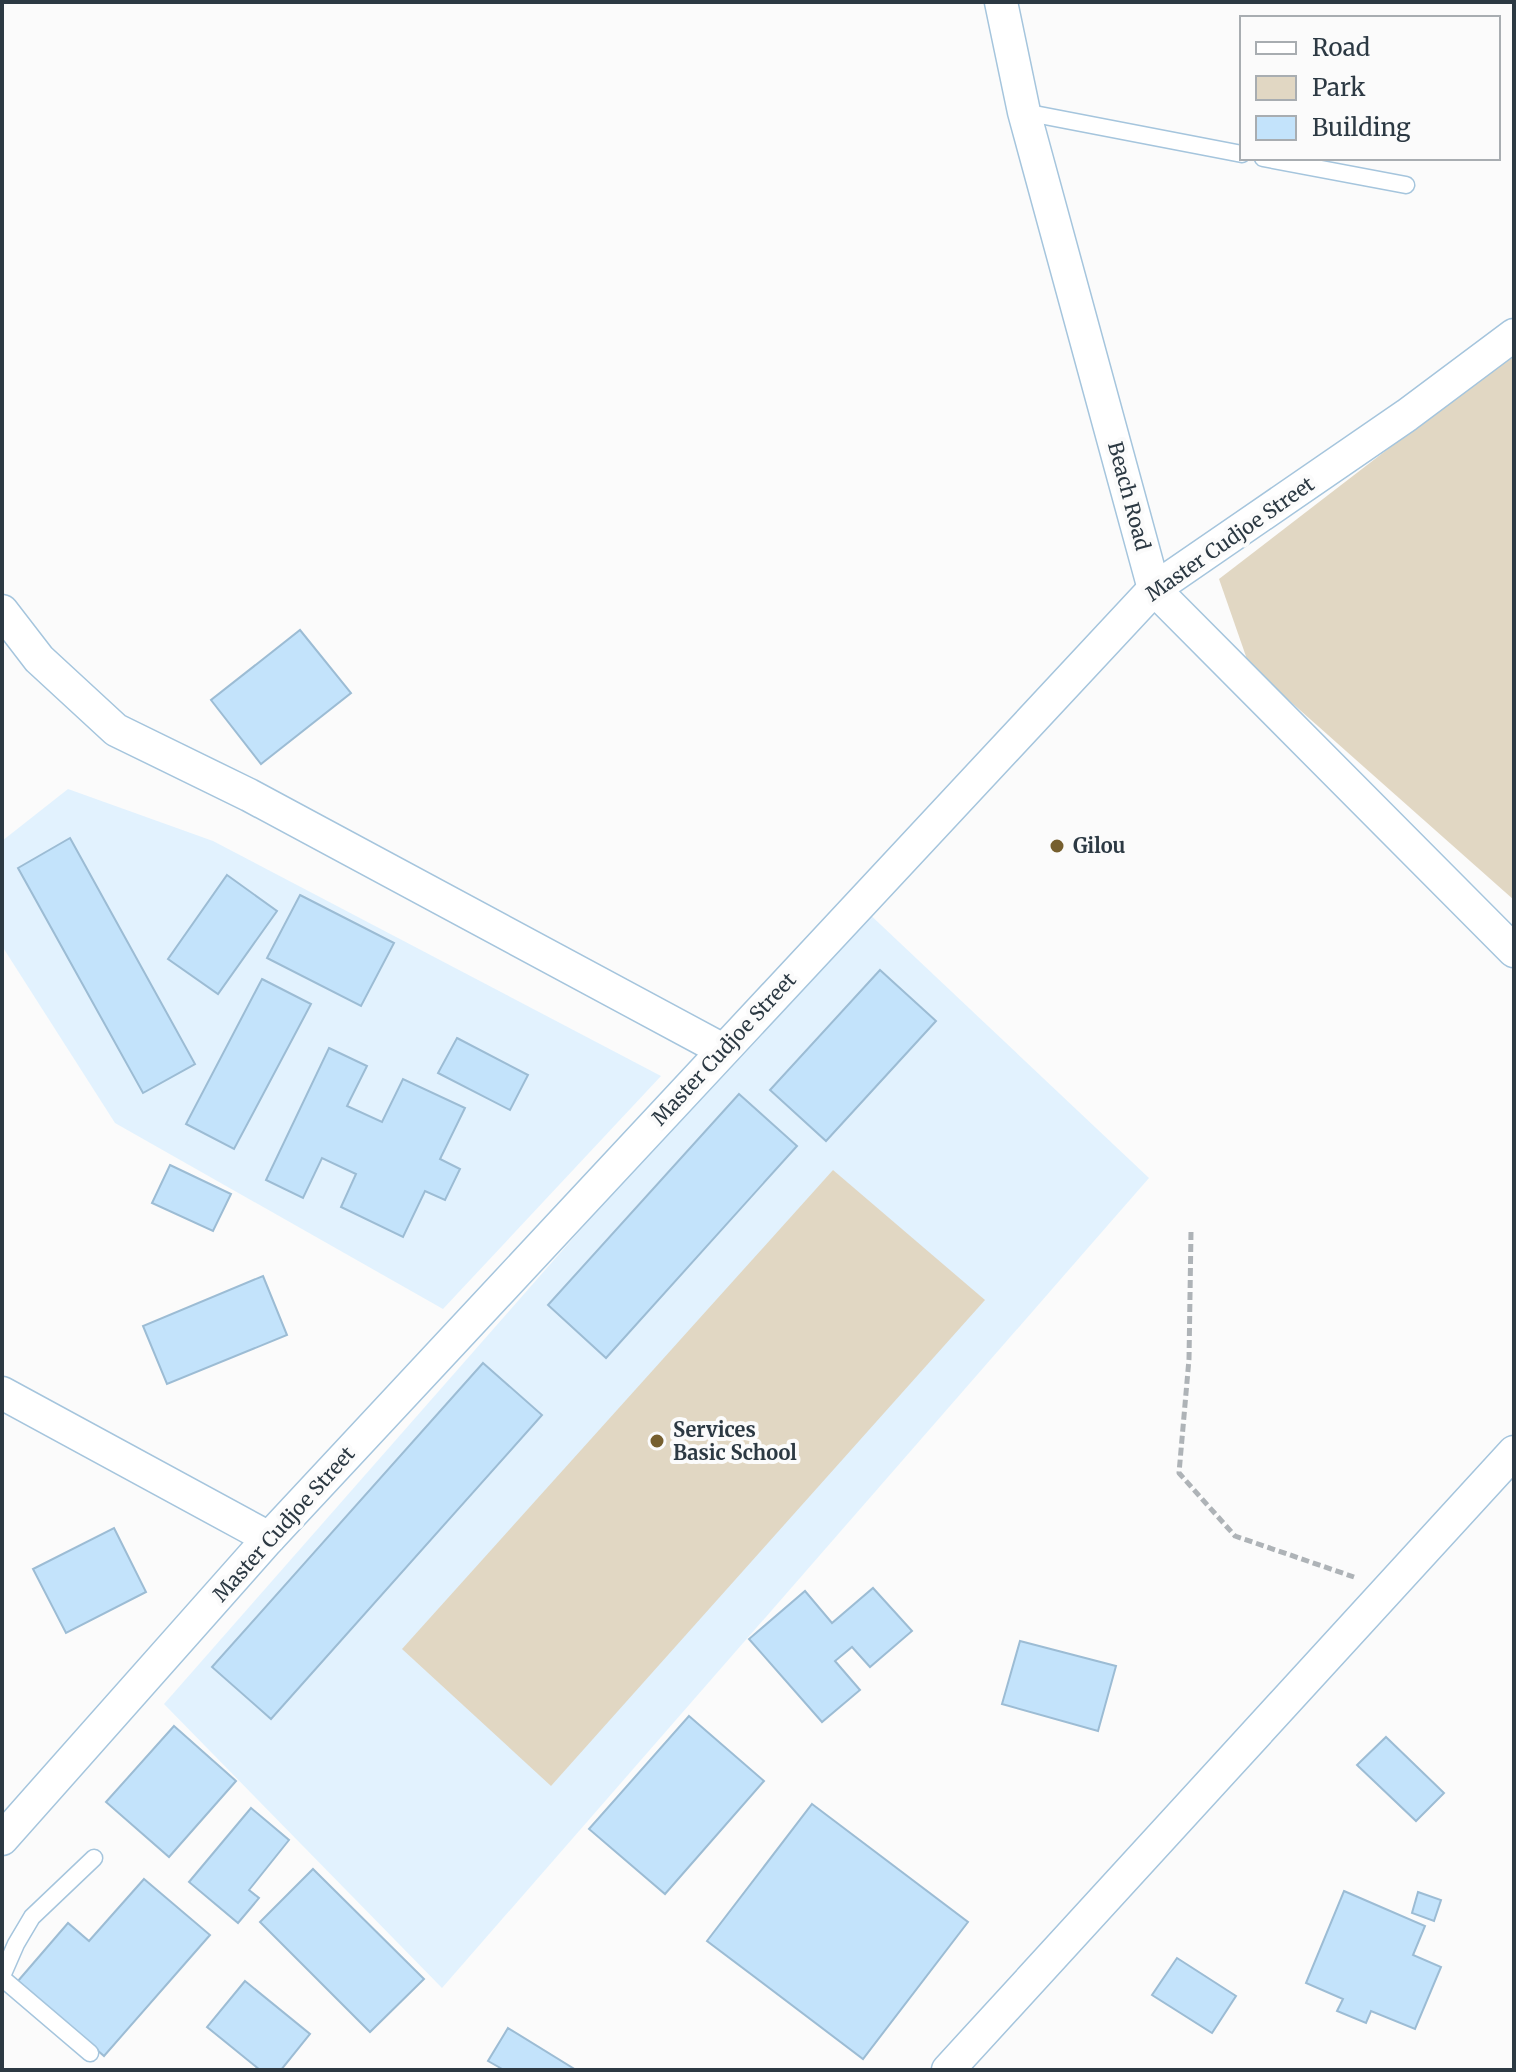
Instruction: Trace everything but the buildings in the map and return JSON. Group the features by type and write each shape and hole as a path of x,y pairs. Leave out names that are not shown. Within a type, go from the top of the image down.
{"street":[{"name":"Beach Road","path":"1001,2 1024,112 1154,589 1514,951"},
{"name":"Master Cudjoe Street","path":"2,1839 269,1538 1154,589 1407,415 1514,335"},
{"path":"2,611 39,659 116,730 249,795 723,1050"},
{"path":"2,1393 269,1538"},
{"path":"948,2070 1514,1452"}],"lane":[{"path":"1024,112 1240,154"},
{"path":"1274,160 1406,185"},
{"path":"90,2053 2,1977 32,1917 94,1858"}],"path":[{"path":"1191,1232 1189,1359 1179,1473 1235,1536 1389,1589"}],"shaded area":[{"path":"68,789 213,841 661,1076 443,1309 115,1123 2,946 2,841"},
{"name":"Services Basic School","path":"863,908 1149,1178 442,1988 164,1704"}],"green space":[{"path":"1514,352 1514,900 1249,665 1219,579"},
{"path":"833,1170 985,1300 551,1786 402,1649"}],"place":[{"name":"Gilou","path":"1057,846"},
{"name":"Services Basic School","path":"657,1441"}]}
